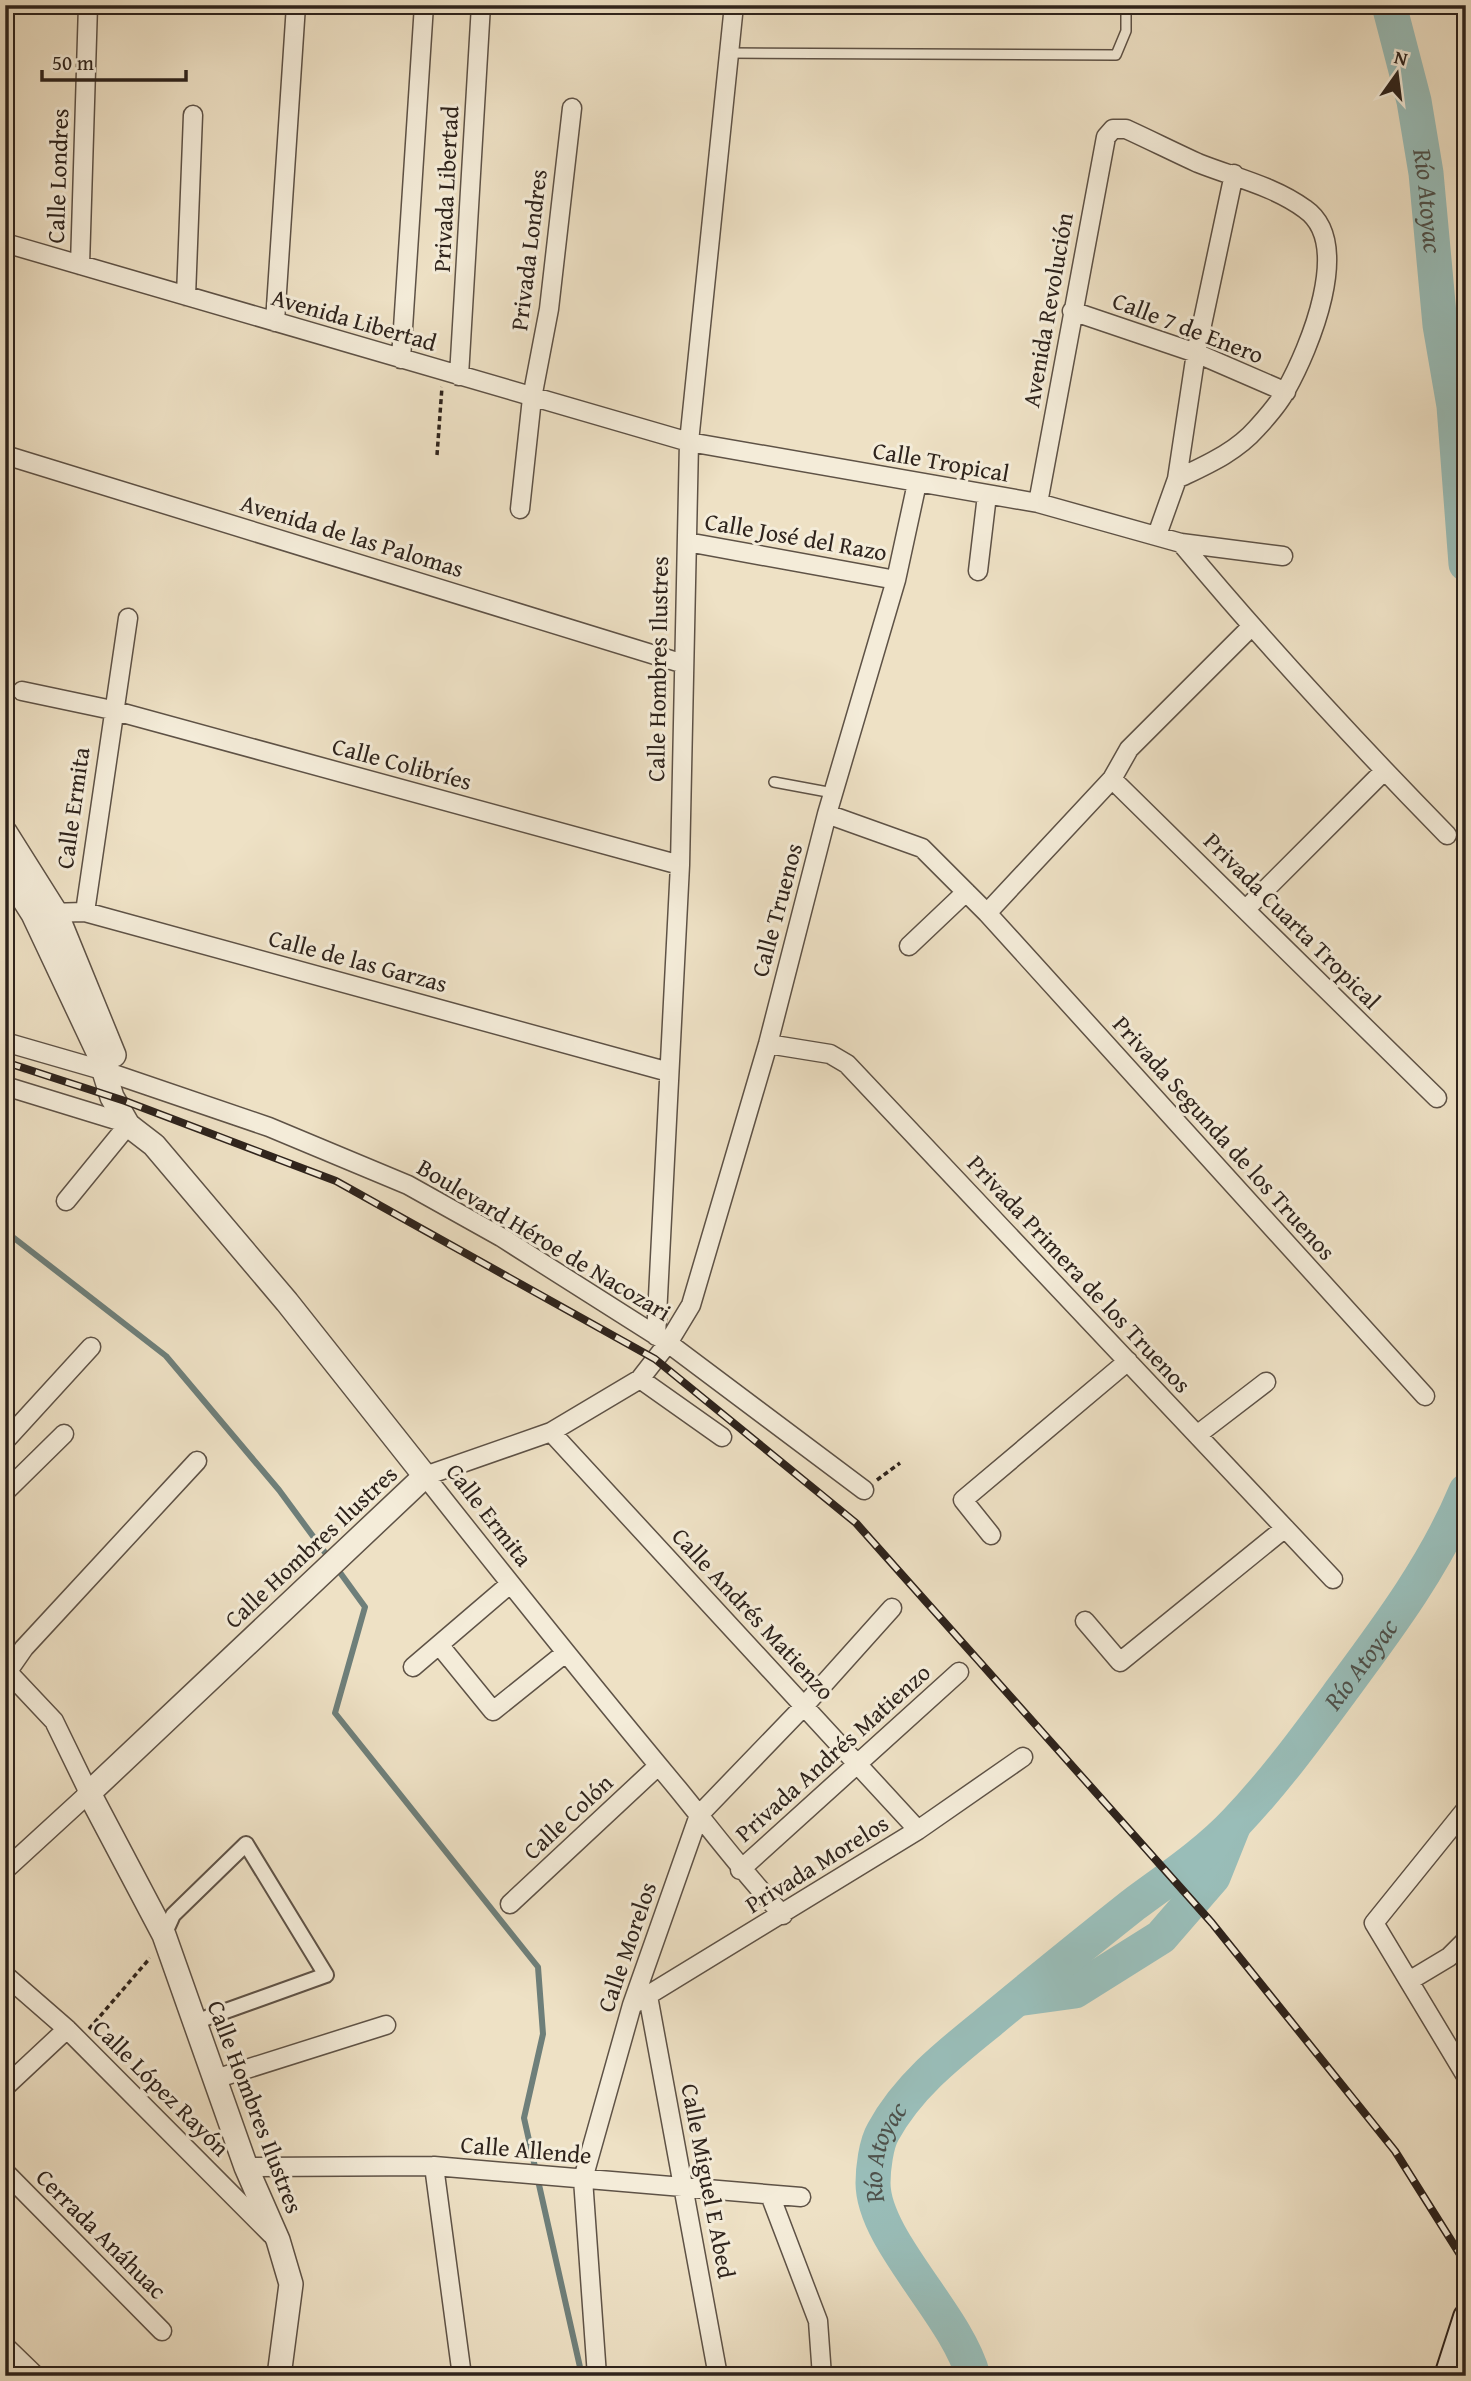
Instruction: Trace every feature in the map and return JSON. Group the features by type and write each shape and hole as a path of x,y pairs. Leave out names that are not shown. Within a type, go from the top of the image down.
{"main road":[{"path":"1447,2376 1466,2317"}],"street":[{"name":"Calle Londres","path":"80,265 88,5"},
{"path":"275,322 296,5"},
{"name":"Privada Libertad","path":"401,359 424,5"},
{"name":"Privada Libertad","path":"451,374 481,5"},
{"name":"Calle Hombres Ilustres","path":"5,1870 425,1475 551,1432 640,1379 662,1340 669,1072 680,865 689,442 734,5"},
{"name":"Privada Londres","path":"520,509 532,398 549,309 572,108"},
{"path":"186,296 193,116"},
{"name":"Avenida Revolución","path":"1038,503 1106,137 1113,129 1125,129 1200,164 1234,174"},
{"path":"1157,535 1177,479 1196,353 1234,174 1306,209 1325,229 1329,251 1316,324 1286,392 1256,430 1226,456 1177,479"},
{"name":"Avenida Libertad","path":"5,243 689,442"},
{"name":"Calle 7 de Enero","path":"1072,311 1196,353 1286,392"},
{"name":"Calle Tropical","path":"689,442 1038,503 1181,543 1283,556"},
{"name":"Avenida de las Palomas","path":"5,455 684,664"},
{"name":"Calle Truenos","path":"662,1340 691,1305 768,1044 827,814 896,580 917,483"},
{"path":"978,571 987,495"},
{"name":"Calle José del Razo","path":"687,542 896,580"},
{"path":"1181,543 1251,626 1383,772 1447,835"},
{"name":"Calle Ermita","path":"85,912 112,710 128,618"},
{"path":"987,914 1112,779 1129,750 1251,626"},
{"name":"Calle Colibríes","path":"22,691 112,710 680,865"},
{"path":"1246,909 1383,772"},
{"name":"Privada Cuarta Tropical","path":"1112,779 1437,1098"},
{"name":"Privada Segunda de los Truenos","path":"827,814 922,848 987,914 1425,1396"},
{"path":"5,832 57,913 113,1049 111,1073"},
{"path":"5,870 33,914 97,1052 111,1073"},
{"path":"909,946 966,892"},
{"name":"Calle de las Garzas","path":"33,914 85,912 669,1072"},
{"name":"Boulevard Héroe de Nacozari","path":"5,1042 111,1073 269,1127 408,1185 501,1237 662,1340 864,1490"},
{"name":"Privada Primera de los Truenos","path":"768,1044 830,1054 847,1064 1333,1579"},
{"name":"Calle Ermita","path":"111,1073 142,1132 287,1303 564,1654 699,1815 740,1870 783,1915"},
{"path":"5,1086 142,1132 65,1201"},
{"path":"5,1441 91,1347"},
{"path":"991,1535 963,1500 1128,1361"},
{"path":"640,1379 722,1437"},
{"path":"1197,1435 1266,1382"},
{"name":"Calle Andrés Matienzo","path":"551,1432 918,1830"},
{"path":"5,1492 64,1434"},
{"path":"89,1793 54,1721 6,1670 197,1461"},
{"path":"1085,1621 1120,1662 1285,1528"},
{"path":"413,1667 510,1584"},
{"name":"Calle Morelos","path":"597,2376 583,2179 632,2005 699,1815 805,1705 892,1608"},
{"path":"440,1646 493,1711 564,1654"},
{"name":"Privada Andrés Matienzo","path":"740,1870 959,1672"},
{"name":"Privada Morelos","path":"632,2005 918,1830 1023,1757"},
{"name":"Calle Colón","path":"510,1904 659,1766"},
{"name":"Calle Hombres Ilustres","path":"89,1793 195,2022 246,2167 278,2240 291,2284 279,2376"},
{"path":"1466,1809 1374,1923 1466,2076"},
{"path":"159,1945 173,1915 246,1844 326,1975 195,2022"},
{"path":"1409,1981 1449,1957 1466,1940"},
{"name":"Calle López Rayón","path":"5,1975 66,2029 278,2240"},
{"name":"Calle Miguel E Abed","path":"648,1996 718,2376"},
{"path":"215,2079 386,2025"},
{"path":"5,2088 66,2029"},
{"path":"434,2166 462,2376"},
{"name":"Calle Allende","path":"246,2167 434,2166 801,2197"},
{"name":"Cerrada Anáhuac","path":"5,2172 162,2331"},
{"path":"770,2195 818,2320 822,2376"},
{"path":"5,2346 36,2376"}],"lane":[{"path":"729,53 1116,55 1126,31 1126,5"},
{"path":"774,782 833,793"}],"path":[{"path":"436,455 451,374"},
{"path":"864,1490 900,1463"},
{"path":"87,2031 159,1945"}],"waterway":[{"name":"Río Atoyac","path":"1389,5 1414,101 1426,173 1440,325 1454,406 1466,564"},
{"path":"5,1231 166,1356 279,1490 329,1558"},
{"name":"Río Atoyac","path":"973,2376 951,2328 900,2253 886,2229 877,2205 873,2183 877,2150 883,2132 904,2100 945,2058 1115,1919 1200,1855 1251,1806 1305,1739 1395,1617 1441,1543 1466,1491"},
{"path":"336,1567 365,1607 335,1713 538,1967 543,2034 524,2118 582,2376"},
{"name":"Río Atoyac","path":"1017,1999 1075,1991 1161,1937 1213,1877 1233,1827"}],"railway":[{"path":"5,1062 125,1101 336,1181 655,1359 856,1523 1212,1923 1395,2151 1466,2264"}]}
